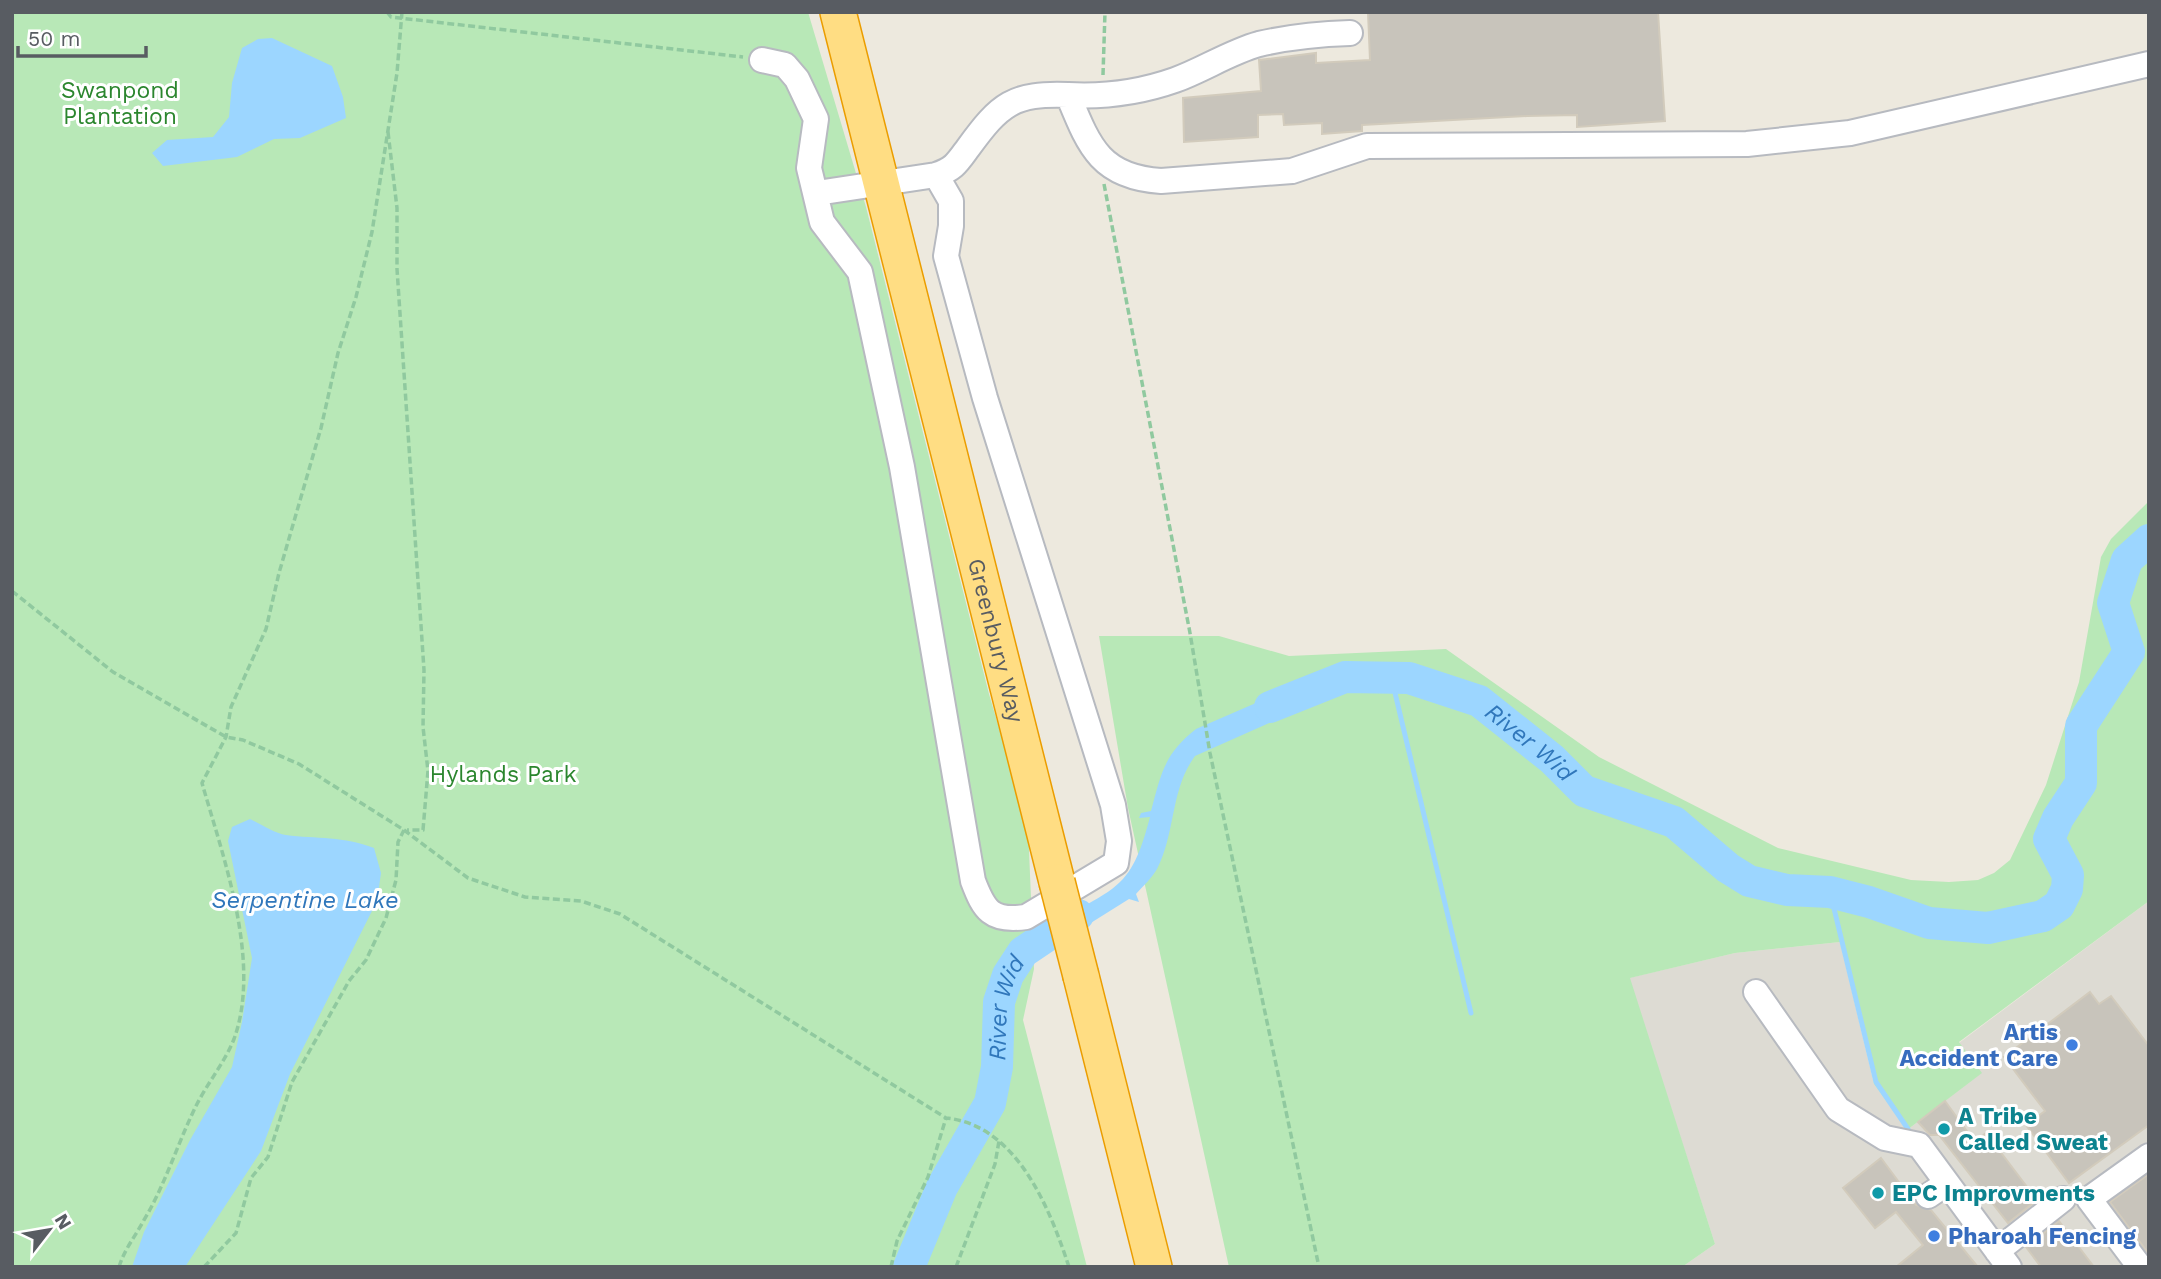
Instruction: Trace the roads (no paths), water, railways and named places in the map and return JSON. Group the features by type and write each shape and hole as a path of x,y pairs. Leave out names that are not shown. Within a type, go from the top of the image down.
{"highway":[{"name":"Greenbury Way","path":"838,12 1154,1267"}],"street":[{"path":"817,193 881,185 955,169 999,110 1016,98 1068,95 1103,97 1174,81 1257,45 1315,34 1350,33"},
{"path":"762,60 785,65 807,97 816,119 809,168 822,222 860,272 902,467 973,881 983,906 995,915 1018,918 1082,886 1116,863 1119,841 1113,805 985,398 946,256 951,226 951,201 936,175"},
{"path":"1068,95 1101,161 1139,180 1161,181 1292,170 1367,146 1747,144 1850,133 2149,64"},
{"path":"1756,992 1838,1110 1885,1138 1919,1145 1938,1189 2003,1259 2063,1199"},
{"path":"2140,1267 2089,1199 2149,1156"}],"water":[{"path":"272,38 332,66 343,97 346,118 300,138 274,139 237,157 163,166 152,153 167,140 213,137 229,117 232,83 242,48 258,39"},
{"path":"1304,682 1314,703 1195,756 1181,783 1163,855 1155,872 1136,894 1139,902 1129,899 1046,951 1039,929 1103,895 1126,876 1139,852 1150,817 1139,818 1141,813 1151,811 1165,765 1185,738 1196,729"},
{"name":"Serpentine Lake","path":"250,819 281,834 341,840 374,848 381,873 377,901 290,1074 261,1151 185,1267 132,1267 144,1232 190,1140 232,1067 252,958 228,841 232,827"}],"waterway":[{"name":"River Wid","path":"1270,707 1345,677 1409,678 1479,701 1552,759 1584,791 1674,822 1728,868 1749,881 1787,890 1830,892 1869,902 1929,923 1988,928 2043,916 2059,905 2067,889 2068,875 2049,839 2058,818 2081,783 2081,726 2129,652 2113,603 2127,560 2149,540"},
{"path":"1391,676 1471,1013"},
{"path":"1830,892 1876,1082 1908,1129"},
{"name":"River Wid","path":"909,1267 942,1187 990,1103 997,1067 999,1002 1008,975 1023,952 1078,915"}],"place":[{"name":"Artis Accident Care","path":"2072,1045"},
{"name":"A Tribe Called Sweat","path":"1944,1129"},
{"name":"EPC Improvments","path":"1878,1193"},
{"name":"Pharoah Fencing","path":"1934,1236"}],"park label":[{"name":"Swanpond Plantation","path":"120,103"},
{"name":"Hylands Park","path":"503,774"}]}
